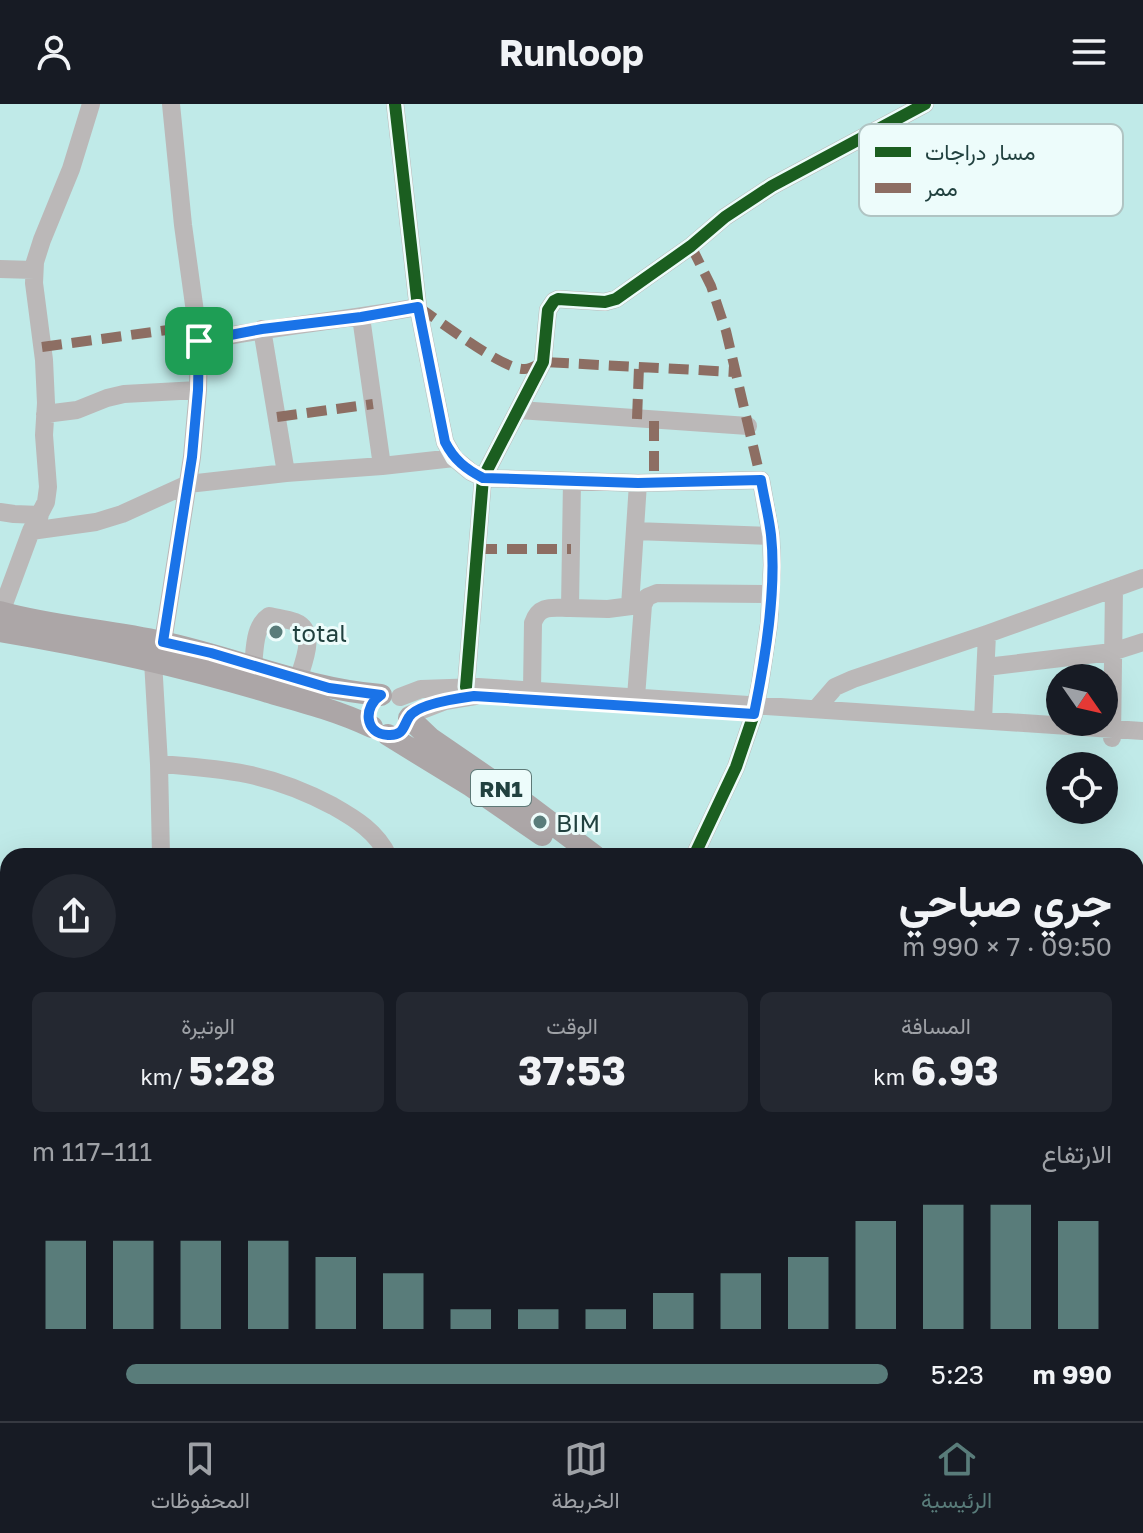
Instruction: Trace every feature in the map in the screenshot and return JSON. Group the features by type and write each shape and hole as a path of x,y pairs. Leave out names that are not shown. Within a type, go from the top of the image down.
{"main road":[{"name":"RN1","path":"0,618 158,652 253,666 400,706 430,738 584,848"},
{"name":"RN1","path":"158,652 232,681 325,708 380,731 497,803 558,848"},
{"path":"376,698 400,706 404,728 400,732 380,731 368,715 376,698"}],"street":[{"path":"0,618 35,523 46,502 48,487 44,360 34,270 91,104"},
{"path":"161,848 158,652 188,484 198,390 199,341 171,104"},
{"path":"395,104 418,307 445,442 454,458 483,478 638,483 761,480 771,536 771,594 765,654 755,710 725,794 698,848"},
{"path":"888,124 925,104"},
{"path":"466,687 483,478 543,362 548,310 554,301 605,302 616,299 691,246 725,217 772,186 859,139"},
{"path":"0,269 34,270"},
{"path":"199,341 418,307"},
{"path":"361,317 382,466"},
{"path":"262,329 286,473"},
{"path":"45,414 77,410 124,394 198,390"},
{"path":"519,410 748,426"},
{"path":"0,512 35,523 96,522 122,514 188,484 454,458"},
{"path":"570,608 572,481"},
{"path":"636,697 635,531 638,483"},
{"path":"635,531 771,536"},
{"path":"816,709 835,687 853,679 1143,578"},
{"path":"1112,664 1114,588"},
{"path":"532,690 533,623 539,611 546,608 608,609 636,605 657,593 771,594"},
{"path":"253,666 259,626 263,619 269,616 295,622 308,634 298,680"},
{"path":"983,720 987,634"},
{"path":"986,667 1112,652 1142,643"},
{"path":"400,706 421,689 466,687 636,697 755,710 816,709 1046,726"},
{"path":"400,706 474,696 1046,729"},
{"path":"1118,733 1143,731"},
{"path":"1118,734 1143,740"},
{"path":"159,764 234,770 293,787 355,818 370,830 382,848"}],"marked path":[{"path":"691,246 711,286 726,331 761,480"},
{"path":"418,307 487,354 515,367 527,369 543,362 735,372"},
{"path":"42,347 197,326"},
{"path":"637,419 639,367"},
{"path":"277,417 373,404"},
{"path":"654,421 654,482"},
{"path":"477,549 571,549"}],"cycle path":[{"path":"395,104 418,307 445,442 454,458 483,478 638,483 761,480 771,536 772,565 769,624 760,684 754,714 736,767 698,848"},
{"path":"888,124 925,104"},
{"path":"466,687 483,478 543,362 548,310 554,301 605,302 616,299 691,246 725,217 772,186 859,139"}],"place":[{"name":"total","path":"276,632"},
{"name":"BIM","path":"540,822"}],"route":[{"path":"418,307 445,442 454,458 471,472 483,478 638,483 761,480 771,536 771,594 765,654 754,714 474,696 418,710 409,715 400,732 388,735 377,731 369,721 369,709 381,695 329,688 163,642 192,457 199,341 418,307"}]}
